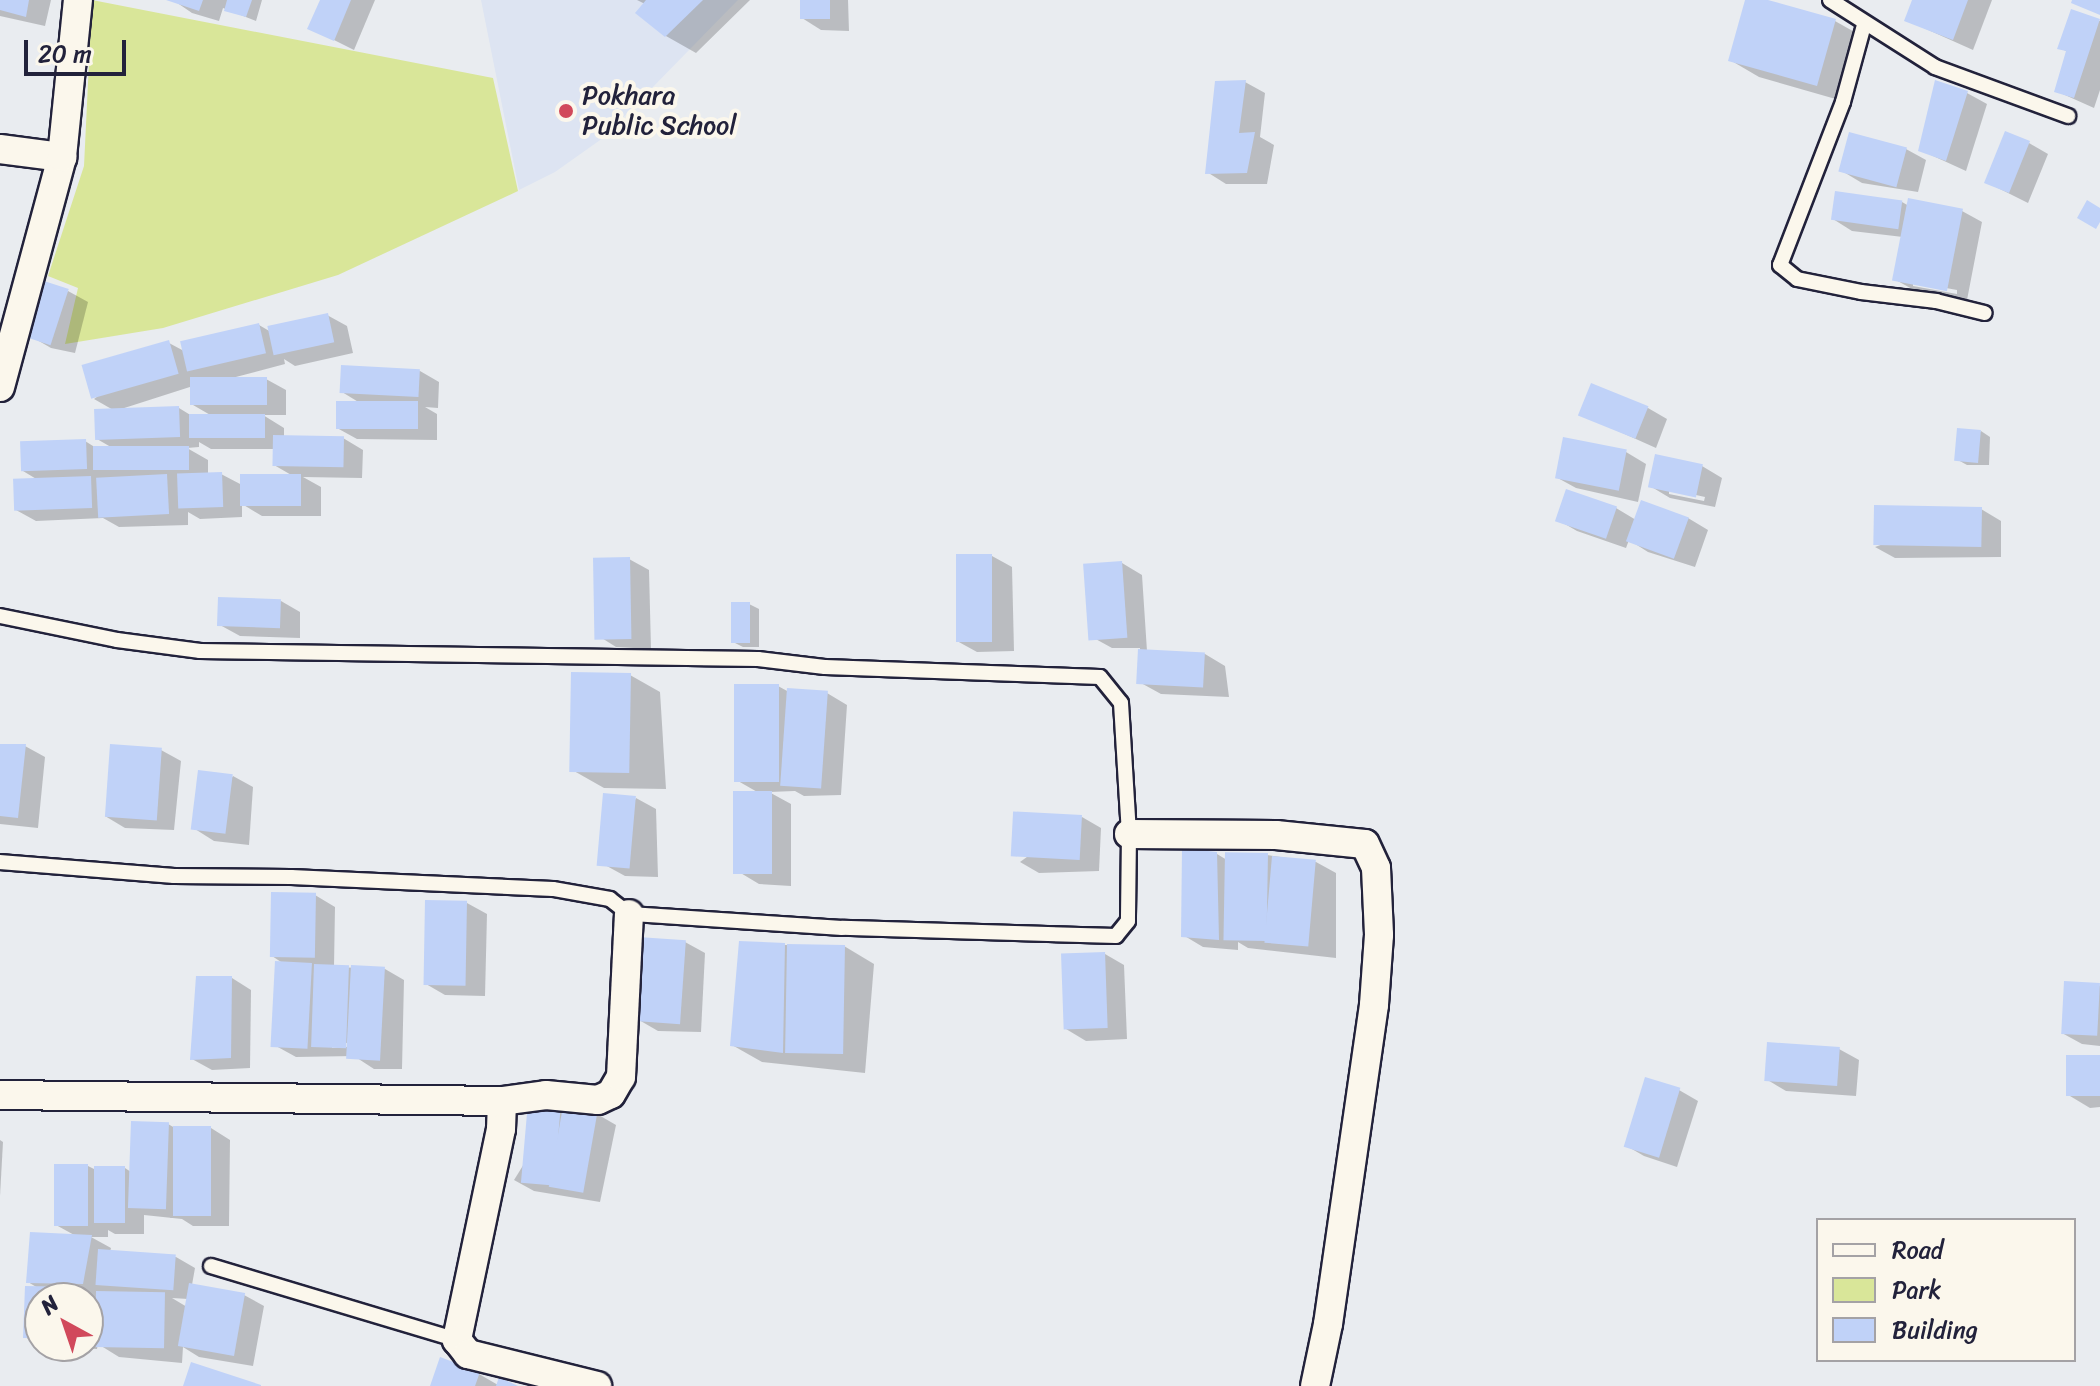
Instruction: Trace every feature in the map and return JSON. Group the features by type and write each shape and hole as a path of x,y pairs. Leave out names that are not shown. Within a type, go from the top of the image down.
{"street":[{"path":"0,387 62,157 78,0"},
{"path":"0,149 62,157"},
{"path":"1129,834 1276,835 1365,844 1376,868 1379,935 1374,1005 1328,1324 1315,1386"},
{"path":"0,1095 502,1101 546,1095 598,1100 611,1094 621,1077 629,914"},
{"path":"502,1101 501,1129 457,1340 468,1354 597,1386"}],"lane":[{"path":"1830,0 1864,25 1935,67 2068,116"},
{"path":"1864,25 1843,102 1780,265 1797,279 1861,292 1936,301 1985,313"},
{"path":"0,616 117,640 200,651 758,659 825,667 1100,677 1121,703 1129,834 1128,921 1116,936 842,928 629,914 610,899 553,889 291,877 160,875 0,862"},
{"path":"211,1266 457,1340"}],"shaded area":[{"name":"Pokhara Public School","path":"481,0 738,0 603,138 555,172 519,190"}],"green space":[{"path":"92,0 493,78 518,191 338,275 163,328 65,344 78,288 48,276 84,166"}],"building":[{"path":"0,0 29,0 26,17 0,10"},
{"path":"166,0 203,0 199,11"},
{"path":"227,0 252,0 246,17 224,11"},
{"path":"320,0 351,0 334,41 307,29"},
{"path":"646,0 703,0 665,37 635,13"},
{"path":"800,0 830,0 830,19 800,19"},
{"path":"1745,0 1768,0 1836,19 1817,86 1728,61"},
{"path":"1912,0 1968,0 1953,40 1904,21"},
{"path":"2072,0 2100,0 2100,15 2071,3"},
{"path":"2071,9 2100,19 2074,98 2054,92 2066,51 2057,49"},
{"path":"1246,80 1239,133 1255,132 1247,173 1205,174 1215,81"},
{"path":"1935,80 1968,91 1946,161 1918,151"},
{"path":"2005,131 2030,141 2009,193 1984,183"},
{"path":"1849,132 1907,148 1896,187 1838,172"},
{"path":"1835,191 1902,200 1898,229 1831,220"},
{"path":"1908,198 1963,209 1947,291 1892,280"},
{"path":"2087,200 2100,208 2100,222 2096,229 2077,218"},
{"path":"44,281 69,289 50,345 26,337"},
{"path":"328,313 334,342 274,355 267,326"},
{"path":"259,323 266,353 187,371 180,341"},
{"path":"169,340 179,374 91,399 82,365"},
{"path":"341,365 420,369 418,397 340,393"},
{"path":"190,377 267,377 267,405 190,405"},
{"path":"1591,383 1648,406 1635,439 1578,415"},
{"path":"336,401 418,401 418,429 336,429"},
{"path":"179,406 180,437 95,440 94,409"},
{"path":"189,414 265,414 265,438 189,438"},
{"path":"1957,428 1981,430 1978,463 1954,461"},
{"path":"273,435 344,436 343,467 272,466"},
{"path":"1563,437 1627,449 1619,491 1555,478"},
{"path":"86,439 87,469 21,471 20,441"},
{"path":"93,446 189,446 189,470 93,470"},
{"path":"1655,454 1703,464 1696,497 1648,487"},
{"path":"222,472 223,507 178,509 177,474"},
{"path":"167,474 169,514 98,518 96,478"},
{"path":"240,474 301,474 301,506 240,506"},
{"path":"91,476 92,508 14,511 13,479"},
{"path":"1566,489 1617,507 1606,539 1555,521"},
{"path":"1641,500 1689,517 1674,559 1626,541"},
{"path":"1874,505 1982,507 1981,547 1873,545"},
{"path":"956,554 992,554 992,642 956,642"},
{"path":"630,557 631,639 594,640 593,558"},
{"path":"1122,561 1127,638 1088,641 1083,564"},
{"path":"218,597 281,599 280,628 217,626"},
{"path":"731,602 750,602 750,643 731,643"},
{"path":"1138,649 1205,653 1203,687 1136,684"},
{"path":"571,672 631,673 629,773 569,772"},
{"path":"734,684 779,684 779,782 734,782"},
{"path":"787,688 828,691 821,789 780,786"},
{"path":"0,744 26,744 18,818 0,816"},
{"path":"110,744 162,748 157,820 105,817"},
{"path":"198,770 233,774 225,834 191,830"},
{"path":"733,791 772,791 772,874 733,874"},
{"path":"603,793 636,796 630,869 597,866"},
{"path":"1013,811 1082,815 1080,860 1011,856"},
{"path":"1182,848 1217,852 1219,940 1181,937"},
{"path":"1225,852 1268,853 1266,941 1223,940"},
{"path":"1272,856 1316,860 1308,947 1264,943"},
{"path":"271,892 316,893 315,958 270,957"},
{"path":"425,900 467,901 466,986 424,985"},
{"path":"638,937 686,940 680,1024 632,1021"},
{"path":"739,941 785,943 783,1053 730,1046"},
{"path":"787,944 845,945 843,1054 785,1053"},
{"path":"1105,952 1108,1028 1064,1029 1061,954"},
{"path":"275,961 312,963 307,1049 270,1047"},
{"path":"314,964 349,965 346,1048 311,1047"},
{"path":"351,965 385,967 380,1061 346,1059"},
{"path":"196,976 232,976 231,1058 190,1060"},
{"path":"2064,981 2100,983 2097,1036 2061,1034"},
{"path":"1767,1042 1840,1047 1837,1086 1764,1081"},
{"path":"2066,1055 2100,1055 2100,1096 2066,1096"},
{"path":"1645,1077 1680,1088 1659,1158 1624,1147"},
{"path":"528,1102 561,1105 554,1186 521,1183"},
{"path":"563,1106 597,1112 583,1193 549,1187"},
{"path":"131,1121 169,1122 166,1209 128,1208"},
{"path":"173,1126 211,1126 211,1216 173,1216"},
{"path":"54,1164 88,1164 88,1226 54,1226"},
{"path":"94,1166 125,1166 125,1223 94,1223"},
{"path":"30,1232 92,1235 83,1282 26,1282"},
{"path":"98,1249 176,1254 173,1290 104,1286 104,1282 96,1282"},
{"path":"189,1283 245,1293 234,1356 178,1346"},
{"path":"104,1291 165,1292 164,1348 104,1347"},
{"path":"440,1357 480,1372 475,1386 430,1386"},
{"path":"191,1362 261,1385 261,1386 183,1386"},
{"path":"499,1377 518,1386 496,1386"}],"place":[{"name":"Pokhara Public School","path":"566,111"}]}
